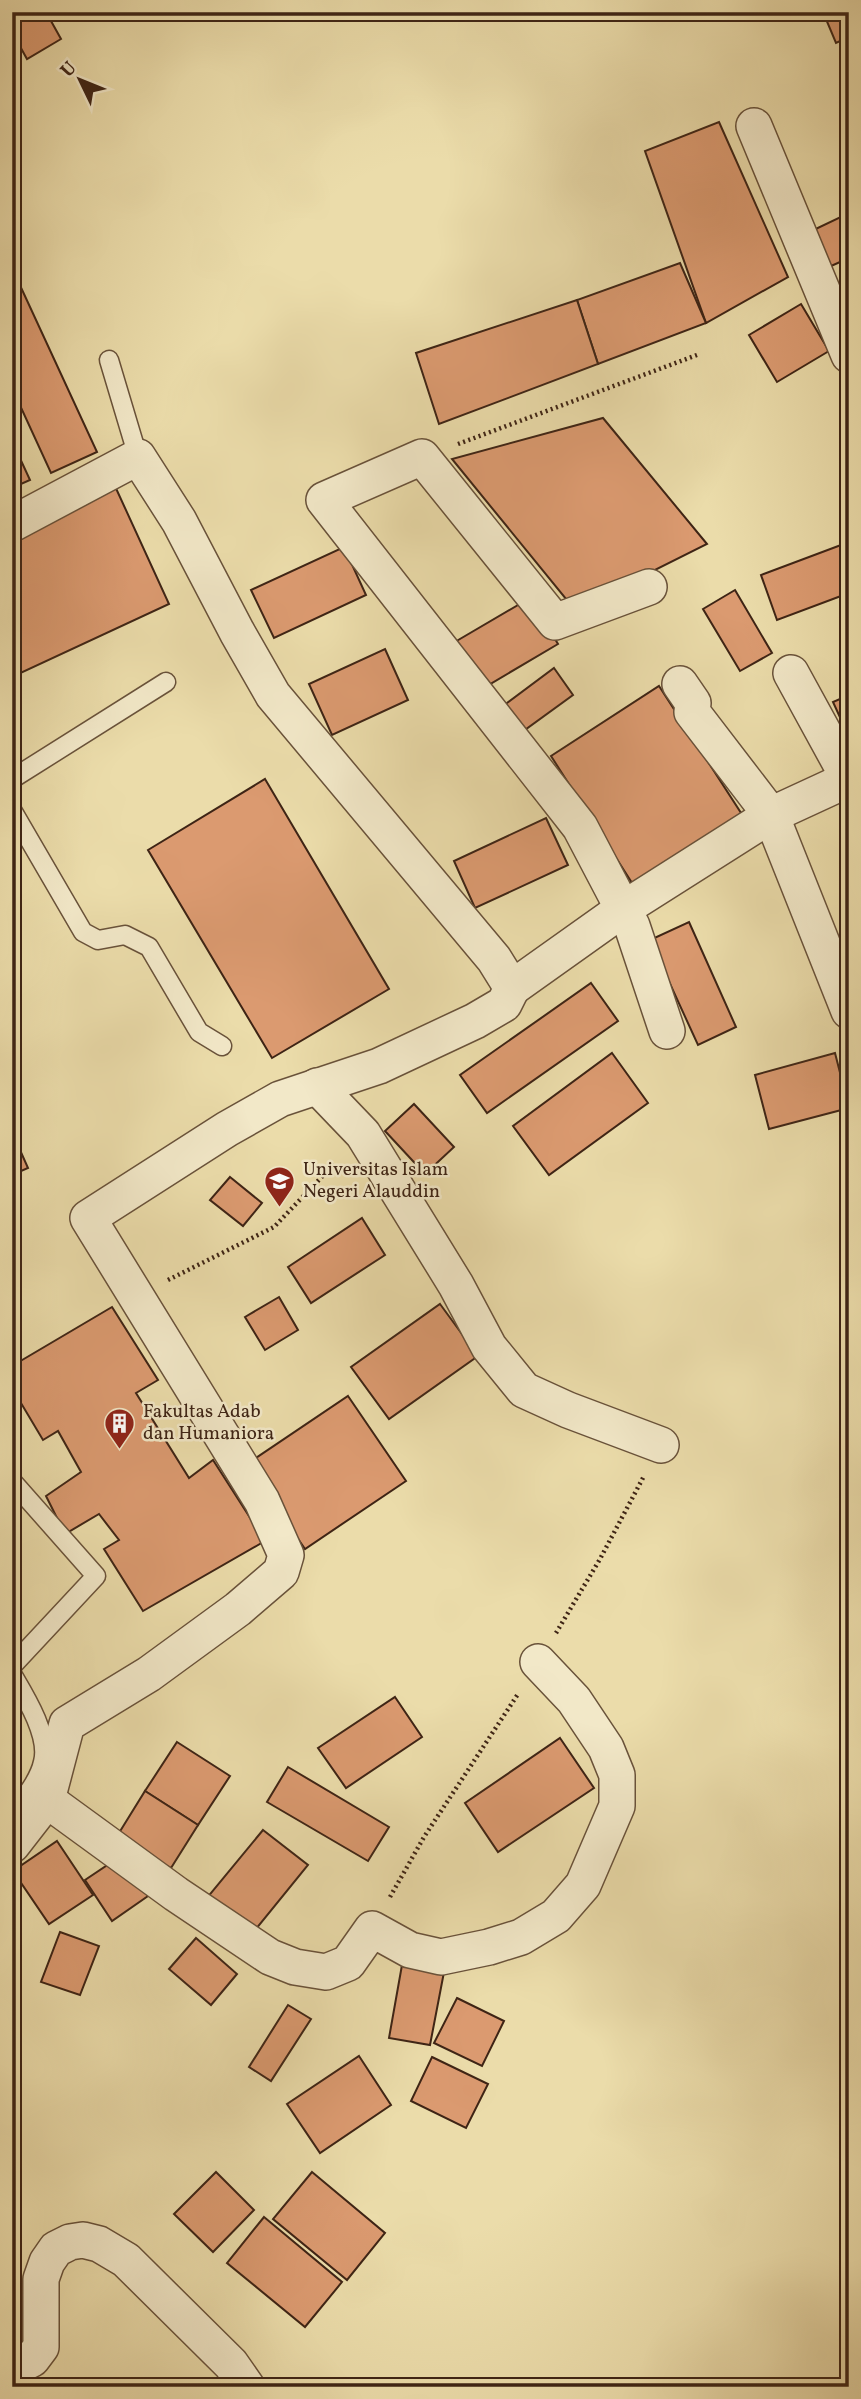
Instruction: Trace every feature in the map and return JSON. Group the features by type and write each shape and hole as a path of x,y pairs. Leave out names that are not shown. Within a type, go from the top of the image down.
{"street":[{"path":"754,126 849,355"},
{"path":"12,524 138,457 179,521 273,695 494,959 512,988"},
{"path":"649,587 555,622 422,457 324,500 580,827 632,926 667,1031"},
{"path":"12,1845 47,1800 67,1724 149,1674 238,1609 281,1572 286,1555 262,1501 88,1218 280,1099 379,1066 475,1021 504,1004 512,988 624,909 771,815 849,779 791,673"},
{"path":"680,684 693,703 692,712 771,815 849,1011"},
{"path":"317,1086 363,1134 456,1284 489,1347 524,1390 568,1410 661,1445"},
{"path":"47,1800 176,1894 270,1958 295,1967 326,1972 348,1963 372,1929 410,1950 441,1957 489,1947 521,1937 556,1916 583,1885 617,1806 617,1775 607,1748 574,1700 538,1662"},
{"path":"12,2370 32,2359 41,2347 41,2279 47,2262 56,2249 70,2242 83,2240 99,2245 126,2260 231,2364 247,2387"}],"lane":[{"path":"109,360 138,457"},
{"path":"12,779 166,682"},
{"path":"12,810 83,932 98,940 125,935 149,947 199,1032 222,1046"},
{"path":"12,1481 96,1576 12,1667"},
{"path":"12,1674 30,1704 44,1744 44,1762 31,1788 12,1815"}],"path":[{"path":"422,457 697,355"},
{"path":"135,1296 274,1227 363,1134"}],"building":[{"path":"12,12 46,12 61,39 27,59 12,32"},
{"path":"823,12 849,12 849,37 836,43"},
{"path":"719,122 788,277 706,323 645,151"},
{"path":"849,213 849,258 820,271 803,235"},
{"path":"680,263 706,323 598,364 577,300"},
{"path":"12,268 97,452 51,473 12,388"},
{"path":"577,300 598,364 439,424 416,353"},
{"path":"801,304 829,351 777,382 749,335"},
{"path":"603,418 707,544 575,610 452,459"},
{"path":"12,441 30,480 12,488"},
{"path":"114,484 169,604 12,677 12,540"},
{"path":"849,542 849,593 777,620 761,575"},
{"path":"344,547 366,595 274,638 251,590"},
{"path":"735,590 772,653 740,671 703,609"},
{"path":"530,598 558,644 475,693 448,646"},
{"path":"385,649 408,700 332,735 309,684"},
{"path":"554,668 573,695 522,732 503,706"},
{"path":"659,686 743,816 634,886 551,756"},
{"path":"849,695 849,737 833,702"},
{"path":"265,779 389,989 272,1058 148,850"},
{"path":"546,818 568,865 475,908 454,861"},
{"path":"689,922 736,1027 698,1045 650,940"},
{"path":"591,983 618,1021 487,1113 460,1075"},
{"path":"612,1053 648,1103 549,1175 513,1126"},
{"path":"835,1053 849,1108 769,1129 755,1075"},
{"path":"414,1104 454,1147 425,1174 385,1131"},
{"path":"12,1132 28,1168 12,1175"},
{"path":"230,1177 262,1203 243,1226 210,1200"},
{"path":"362,1218 385,1255 311,1303 288,1267"},
{"path":"279,1297 298,1330 265,1350 245,1317"},
{"path":"440,1304 478,1356 389,1419 351,1367"},
{"name":"Fakultas Adab dan Humaniora","path":"112,1307 158,1380 136,1393 189,1478 213,1460 265,1541 143,1611 104,1549 119,1540 99,1514 65,1534 46,1496 81,1472 58,1431 43,1440 12,1388 12,1366"},
{"path":"348,1396 406,1481 305,1549 247,1464"},
{"path":"395,1697 422,1737 346,1788 318,1748"},
{"path":"560,1738 594,1788 498,1852 465,1803"},
{"path":"177,1742 230,1776 198,1825 145,1791"},
{"path":"288,1767 389,1827 368,1861 267,1802"},
{"path":"145,1791 198,1825 171,1868 114,1841"},
{"path":"263,1830 308,1865 251,1935 206,1899"},
{"path":"57,1841 93,1895 49,1924 13,1871"},
{"path":"121,1856 148,1896 112,1921 85,1880"},
{"path":"60,1932 99,1946 80,1995 41,1982"},
{"path":"196,1938 237,1974 211,2005 169,1969"},
{"path":"402,1965 444,1972 430,2045 389,2038"},
{"path":"457,1998 504,2021 482,2066 434,2043"},
{"path":"288,2005 311,2019 271,2081 249,2067"},
{"path":"359,2056 391,2105 320,2153 287,2104"},
{"path":"432,2057 488,2084 466,2128 411,2101"},
{"path":"216,2172 254,2210 213,2252 174,2214"},
{"path":"312,2172 385,2233 347,2280 273,2219"},
{"path":"264,2217 342,2282 305,2327 227,2263"}],"place":[{"name":"Universitas Islam Negeri Alauddin","path":"280,1208"},
{"name":"Fakultas Adab dan Humaniora","path":"120,1450"}]}
